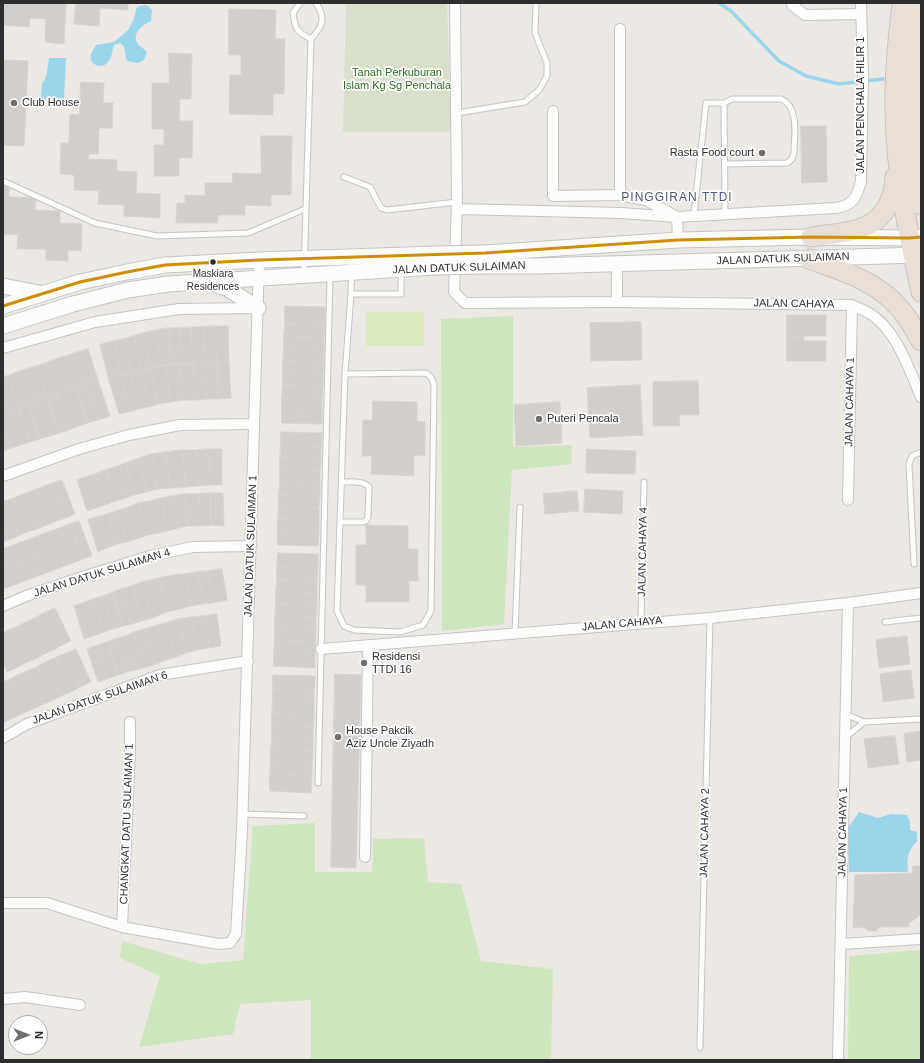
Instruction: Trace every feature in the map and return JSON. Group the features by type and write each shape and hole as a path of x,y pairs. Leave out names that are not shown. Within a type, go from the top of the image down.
{"highway":[{"path":"902,3 898,37 895,111 901,182 916,247 921,292"},
{"path":"920,3 916,34 913,118 917,179 921,205"},
{"path":"811,237 862,229 881,217 887,209 892,197 898,156"},
{"path":"901,182 916,206 921,210"},
{"path":"809,258 860,278 888,296 902,310 921,341"}],"main road":[{"name":"JALAN DATUK SULAIMAN","path":"485,260 678,240 811,237 916,247"},
{"name":"JALAN DATUK SULAIMAN","path":"3,306 80,282 165,265 352,257 435,261 485,260 617,264 809,258 916,247"},
{"name":"JALAN DATUK SULAIMAN","path":"3,326 73,304 128,290 168,284 401,270 435,261"},
{"path":"205,282 228,289 258,308"},
{"path":"3,286 42,294"}],"street":[{"name":"JALAN CAHAYA","path":"455,3 457,206 454,292 465,303 617,302 852,305 870,314 881,323 895,341 921,397"},
{"path":"792,3 792,5 805,15 861,14"},
{"name":"JALAN PENCHALA HILIR 1","path":"725,213 842,208 850,204 858,192 861,181 863,91 861,3"},
{"path":"620,29 620,195"},
{"path":"553,111 553,196 620,195 646,200 677,217"},
{"path":"457,206 677,217 725,213"},
{"path":"677,217 678,240"},
{"name":"JALAN DATUK SULAIMAN 1","path":"122,927 219,944 230,943 236,934 243,814 259,260"},
{"path":"617,264 617,302"},
{"name":"JALAN CAHAYA 1","path":"848,500 852,305"},
{"path":"3,348 95,322 179,309 258,308"},
{"path":"3,476 79,449 129,435 180,425 254,424"},
{"name":"JALAN DATUK SULAIMAN 4","path":"3,606 26,596 150,556 193,547 251,546"},
{"name":"JALAN CAHAYA","path":"321,648 515,634 641,622 710,618 848,604 921,593"},
{"name":"JALAN CAHAYA 1","path":"838,1060 848,604"},
{"path":"365,857 368,645"},
{"name":"JALAN DATUK SULAIMAN 6","path":"3,738 27,724 160,675 248,661"},
{"name":"CHANGKAT DATU SULAIMAN 1","path":"122,927 130,754 130,722"},
{"path":"3,903 48,903 122,927"},
{"path":"841,944 921,939"},
{"path":"3,999 26,997 80,1005"}],"lane":[{"path":"300,3 293,13 294,22 299,33 311,39"},
{"path":"304,276 311,39 320,30 323,20 321,11 316,3"},
{"path":"457,113 525,102 539,90 547,76 547,63 535,33 536,3"},
{"path":"694,215 706,103 724,103 732,99 781,99 787,102 794,116 794,153 792,159 787,163 724,164"},
{"path":"724,103 725,213"},
{"path":"344,177 370,188 381,208 388,210 457,206"},
{"path":"3,181 95,223 157,236 248,233 305,209"},
{"path":"345,374 426,373 431,377 434,384 431,610 423,625 400,632 354,630 344,626 337,611 345,374 351,294 352,257"},
{"path":"351,294 401,294 401,270"},
{"path":"318,783 330,274"},
{"path":"914,564 909,464 912,456 921,452"},
{"path":"340,522 363,522 366,521 368,517 369,487 367,484 342,482"},
{"name":"JALAN CAHAYA 4","path":"641,622 644,482"},
{"path":"515,634 520,507"},
{"name":"JALAN CAHAYA 2","path":"700,1048 710,618"},
{"path":"885,622 921,618"},
{"path":"845,714 864,722 921,719"},
{"path":"845,738 864,722"},
{"path":"243,814 304,816"}],"green space":[{"name":"Tanah Perkuburan Islam Kg Sg Penchala","path":"346,3 447,3 451,132 343,132"},
{"path":"366,312 424,312 424,346 366,346"},
{"path":"513,316 513,447 572,445 571,464 512,470 504,624 442,631 441,319"},
{"path":"315,823 315,872 372,872 373,839 424,838 428,882 461,884 481,961 553,969 551,1060 311,1060 311,1000 240,1004 233,1034 139,1047 160,976 120,958 122,941 201,964 243,960 253,826"},
{"path":"920,950 921,1060 848,1060 849,956"}],"water":[{"path":"145,5 152,10 151,21 139,29 136,35 137,43 147,52 144,60 138,63 127,61 124,46 120,43 114,45 112,55 105,65 101,66 94,64 91,60 91,56 96,45 114,42 128,30 133,21 137,7"},
{"path":"49,58 66,58 64,99 41,98 42,84 46,77"},
{"path":"859,812 878,818 891,814 907,815 910,822 910,830 917,832 917,841 908,855 908,872 849,872 848,828"}],"building":[{"path":"3,3 66,3 64,44 45,42 46,19 30,18 29,27 3,25"},
{"path":"76,3 128,3 128,10 100,8 99,26 74,24"},
{"path":"229,9 276,10 275,39 285,39 284,94 273,94 273,115 229,114 230,75 241,75 241,55 229,55"},
{"path":"169,53 192,54 191,99 180,99 179,121 193,121 192,158 179,158 179,176 154,176 154,145 164,145 164,129 152,129 152,83 169,83"},
{"name":"Club House","path":"3,60 28,61 24,146 3,145"},
{"path":"81,82 104,83 103,103 113,103 112,128 99,128 98,154 89,154 88,159 117,160 117,171 137,172 136,193 160,194 160,218 124,216 124,205 98,204 99,191 74,190 74,175 60,174 61,143 69,143 70,114 79,115"},
{"path":"801,126 826,126 827,182 802,183"},
{"path":"261,136 292,136 291,195 271,195 271,206 245,205 245,215 218,215 218,223 176,223 177,203 185,203 185,195 205,196 205,183 232,183 233,173 261,174"},
{"path":"3,186 9,186 9,197 36,198 35,210 60,211 60,223 82,224 81,251 68,250 68,261 46,260 46,249 17,249 18,235 3,234"},
{"path":"285,306 325,307 325,325 285,324"},
{"path":"787,315 826,315 826,336 787,338"},
{"path":"641,322 642,360 591,361 590,323"},
{"path":"285,324 325,325 324,338 284,336"},
{"path":"216,326 228,326 229,362 217,362"},
{"path":"216,326 217,362 205,363 203,327"},
{"path":"191,327 203,327 205,363 193,364"},
{"path":"191,327 193,364 182,364 180,328"},
{"path":"169,328 180,328 182,364 171,365"},
{"path":"169,328 171,365 161,366 156,330"},
{"path":"156,330 161,366 151,368 143,333"},
{"path":"143,333 151,368 141,370 134,336"},
{"path":"134,336 141,370 131,373 124,339"},
{"path":"284,336 324,338 324,350 284,349"},
{"path":"787,338 804,338 804,341 826,341 826,361 787,361"},
{"path":"124,339 131,373 121,375 114,341"},
{"path":"114,341 121,375 108,377 100,345"},
{"path":"88,349 98,380 86,384 75,353"},
{"path":"284,349 324,350 324,362 283,361"},
{"path":"75,353 86,384 76,387 66,356"},
{"path":"66,356 76,387 66,390 56,359"},
{"path":"56,359 66,390 57,393 46,363"},
{"path":"283,361 324,362 323,374 283,373"},
{"path":"217,362 229,362 231,398 219,399"},
{"path":"217,362 219,399 207,399 205,363"},
{"path":"46,363 57,393 47,397 37,366"},
{"path":"205,363 207,399 194,400 193,364"},
{"path":"181,364 182,400 170,402 166,365"},
{"path":"181,364 193,364 194,400 182,400"},
{"path":"166,365 170,402 158,404 151,368"},
{"path":"37,366 47,397 37,400 27,369"},
{"path":"151,368 158,404 149,407 141,370"},
{"path":"27,369 37,400 28,403 17,372"},
{"path":"141,370 149,407 139,409 131,373"},
{"path":"17,372 28,403 18,407 8,376"},
{"path":"131,373 139,409 129,412 121,375"},
{"path":"283,373 323,374 323,386 283,385"},
{"path":"121,375 129,412 119,414 108,377"},
{"path":"8,376 18,407 9,410 3,393 3,377"},
{"path":"98,380 110,416 98,420 86,384"},
{"path":"698,381 699,415 679,415 680,426 653,426 653,382"},
{"path":"86,384 98,420 88,423 76,387"},
{"path":"283,385 323,386 322,398 282,397"},
{"path":"640,385 643,435 590,438 587,388"},
{"path":"76,387 88,423 79,426 66,390"},
{"path":"66,390 79,426 69,430 57,393"},
{"path":"3,393 9,410 3,412"},
{"path":"57,393 69,430 59,433 47,397"},
{"path":"47,397 59,433 50,436 37,400"},
{"path":"282,397 322,398 322,411 282,409"},
{"path":"37,400 50,436 40,439 28,403"},
{"path":"373,401 417,402 417,421 425,422 425,456 414,455 414,476 371,474 372,456 362,456 363,420 372,420"},
{"path":"560,402 562,443 516,446 514,405"},
{"path":"28,403 40,439 30,442 18,407"},
{"path":"18,407 30,442 21,445 9,410"},
{"path":"282,409 322,411 322,424 282,423"},
{"path":"9,410 21,445 11,448 3,425 3,412"},
{"path":"3,425 11,448 3,451"},
{"path":"281,432 322,433 321,447 281,446"},
{"path":"281,446 321,447 321,459 280,458"},
{"path":"209,449 210,485 198,486 197,450"},
{"path":"209,449 222,449 222,485 210,485"},
{"path":"587,449 636,451 635,474 586,473"},
{"path":"183,450 197,450 198,486 186,487"},
{"path":"183,450 186,487 170,488 166,452"},
{"path":"166,452 170,488 157,489 152,454"},
{"path":"152,454 157,489 146,492 140,458"},
{"path":"140,458 146,492 134,495 126,463"},
{"path":"280,458 321,459 320,471 280,470"},
{"path":"126,463 134,495 125,498 115,467"},
{"path":"115,467 125,498 116,501 106,470"},
{"path":"106,470 116,501 105,505 95,474"},
{"path":"280,470 320,471 320,484 280,482"},
{"path":"95,474 105,505 96,508 86,477"},
{"path":"86,477 96,508 87,511 77,480"},
{"path":"62,480 75,514 66,518 53,483"},
{"path":"280,482 320,484 320,496 279,495"},
{"path":"53,483 66,518 56,521 43,487"},
{"path":"43,487 56,521 47,525 34,490"},
{"path":"585,489 623,491 622,514 584,512"},
{"path":"34,490 47,525 37,529 24,494"},
{"path":"577,491 579,511 545,514 543,494"},
{"path":"211,493 223,493 224,526 211,525"},
{"path":"211,493 211,525 200,526 199,494"},
{"path":"24,494 37,529 27,532 14,498"},
{"path":"185,494 199,494 200,526 188,526"},
{"path":"185,494 188,526 178,528 172,496"},
{"path":"279,495 320,496 319,508 279,507"},
{"path":"172,496 178,528 167,531 162,498"},
{"path":"14,498 27,532 18,536 5,501"},
{"path":"162,498 167,531 159,533 151,501"},
{"path":"5,501 18,536 8,540 3,526 3,502"},
{"path":"151,501 159,533 148,535 139,503"},
{"path":"139,503 148,535 136,539 126,508"},
{"path":"279,507 319,508 319,520 278,519"},
{"path":"126,508 136,539 127,542 117,511"},
{"path":"117,511 127,542 117,544 108,514"},
{"path":"108,514 117,544 107,548 97,517"},
{"path":"97,517 107,548 98,552 88,520"},
{"path":"278,519 319,520 319,532 278,531"},
{"path":"79,521 92,556 83,559 70,524"},
{"path":"70,524 83,559 73,563 60,528"},
{"path":"366,525 408,526 408,549 418,549 418,581 409,581 409,602 366,602 366,585 356,585 356,545 366,545"},
{"path":"3,526 8,540 3,542"},
{"path":"60,528 73,563 64,566 51,531"},
{"path":"51,531 64,566 54,570 41,535"},
{"path":"278,531 319,532 318,546 278,545"},
{"path":"41,535 54,570 44,574 31,539"},
{"path":"31,539 44,574 35,577 22,542"},
{"path":"22,542 35,577 25,581 12,546"},
{"path":"12,546 25,581 14,585 3,556 3,549"},
{"path":"278,553 318,554 318,569 277,567"},
{"path":"3,556 14,585 3,589"},
{"path":"277,567 318,569 317,581 277,580"},
{"path":"222,569 227,600 212,603 208,571"},
{"path":"208,571 212,603 203,604 198,572"},
{"path":"198,572 203,604 191,606 186,574"},
{"path":"186,574 191,606 180,609 174,575"},
{"path":"174,575 180,609 167,612 159,578"},
{"path":"159,578 167,612 152,618 143,582"},
{"path":"277,580 317,581 317,593 276,592"},
{"path":"143,582 152,618 142,621 132,586"},
{"path":"132,586 142,621 132,624 121,589"},
{"path":"121,589 132,624 123,626 112,593"},
{"path":"276,592 317,593 317,605 276,604"},
{"path":"112,593 123,626 113,629 103,596"},
{"path":"103,596 113,629 104,632 94,599"},
{"path":"94,599 104,632 93,636 83,603"},
{"path":"83,603 93,636 84,639 74,606"},
{"path":"276,604 317,605 316,617 275,616"},
{"path":"55,608 71,641 62,645 46,612"},
{"path":"46,612 62,645 53,650 37,617"},
{"path":"217,614 221,646 209,648 205,616"},
{"path":"205,616 209,648 196,650 192,617"},
{"path":"275,616 316,617 316,629 275,628"},
{"path":"37,617 53,650 44,654 28,621"},
{"path":"192,617 196,650 186,653 179,619"},
{"path":"179,619 186,653 176,657 166,623"},
{"path":"28,621 44,654 35,659 19,626"},
{"path":"166,623 176,657 166,660 155,626"},
{"path":"19,626 35,659 25,663 9,630"},
{"path":"155,626 166,660 156,664 145,629"},
{"path":"275,628 316,629 316,642 275,640"},
{"path":"145,629 156,664 146,667 135,632"},
{"path":"9,630 25,663 16,668 3,641 3,633"},
{"path":"135,632 146,667 136,670 126,636"},
{"path":"126,636 136,670 127,672 116,639"},
{"path":"907,636 910,664 879,668 876,640"},
{"path":"116,639 127,672 118,675 107,642"},
{"path":"275,640 316,642 315,654 274,653"},
{"path":"3,641 16,668 7,672 3,664"},
{"path":"107,642 118,675 107,679 96,646"},
{"path":"96,646 107,679 98,682 87,649"},
{"path":"76,649 91,682 80,687 65,654"},
{"path":"274,653 315,654 315,668 274,666"},
{"path":"65,654 80,687 71,692 55,658"},
{"path":"55,658 71,692 61,696 46,662"},
{"path":"46,662 61,696 53,700 37,667"},
{"path":"37,667 53,700 44,704 28,671"},
{"path":"911,670 914,698 883,702 880,674"},
{"path":"28,671 44,704 33,709 18,675"},
{"path":"335,674 361,675 356,868 331,867"},
{"path":"18,675 33,709 24,713 9,680"},
{"path":"273,675 315,676 314,690 273,689"},
{"path":"9,680 24,713 15,717 3,691 3,682"},
{"path":"273,689 314,690 314,702 273,701"},
{"path":"3,691 15,717 3,723"},
{"path":"273,701 314,702 314,715 272,713"},
{"path":"272,713 314,715 313,727 272,726"},
{"path":"272,726 313,727 313,739 272,738"},
{"path":"921,731 921,760 907,762 904,734"},
{"path":"895,736 899,764 868,768 864,739"},
{"path":"272,738 313,739 313,751 271,750"},
{"path":"271,750 313,751 312,763 271,762"},
{"path":"271,762 312,763 312,776 270,774"},
{"path":"270,774 312,776 311,793 270,791"},
{"path":"913,866 921,866 921,913 909,923 909,927 880,927 876,931 868,931 865,928 853,927 855,875 912,873"}],"waterway":[{"path":"719,3 731,11 779,61 806,76 839,84 883,79"}],"transit line":[{"path":"3,306 80,282 165,265 259,260 485,253 678,240 811,237 921,237"}],"place":[{"name":"Club House","path":"14,103"},
{"name":"Rasta Food court","path":"762,153"},
{"name":"Maskiara Residences","path":"213,262"},
{"name":"Puteri Pencala","path":"539,419"},
{"name":"Residensi TTDI 16","path":"364,663"},
{"name":"House Pakcik Aziz Uncle Ziyadh","path":"338,737"}],"district":[{"name":"PINGGIRAN TTDI","path":"677,198"}]}
